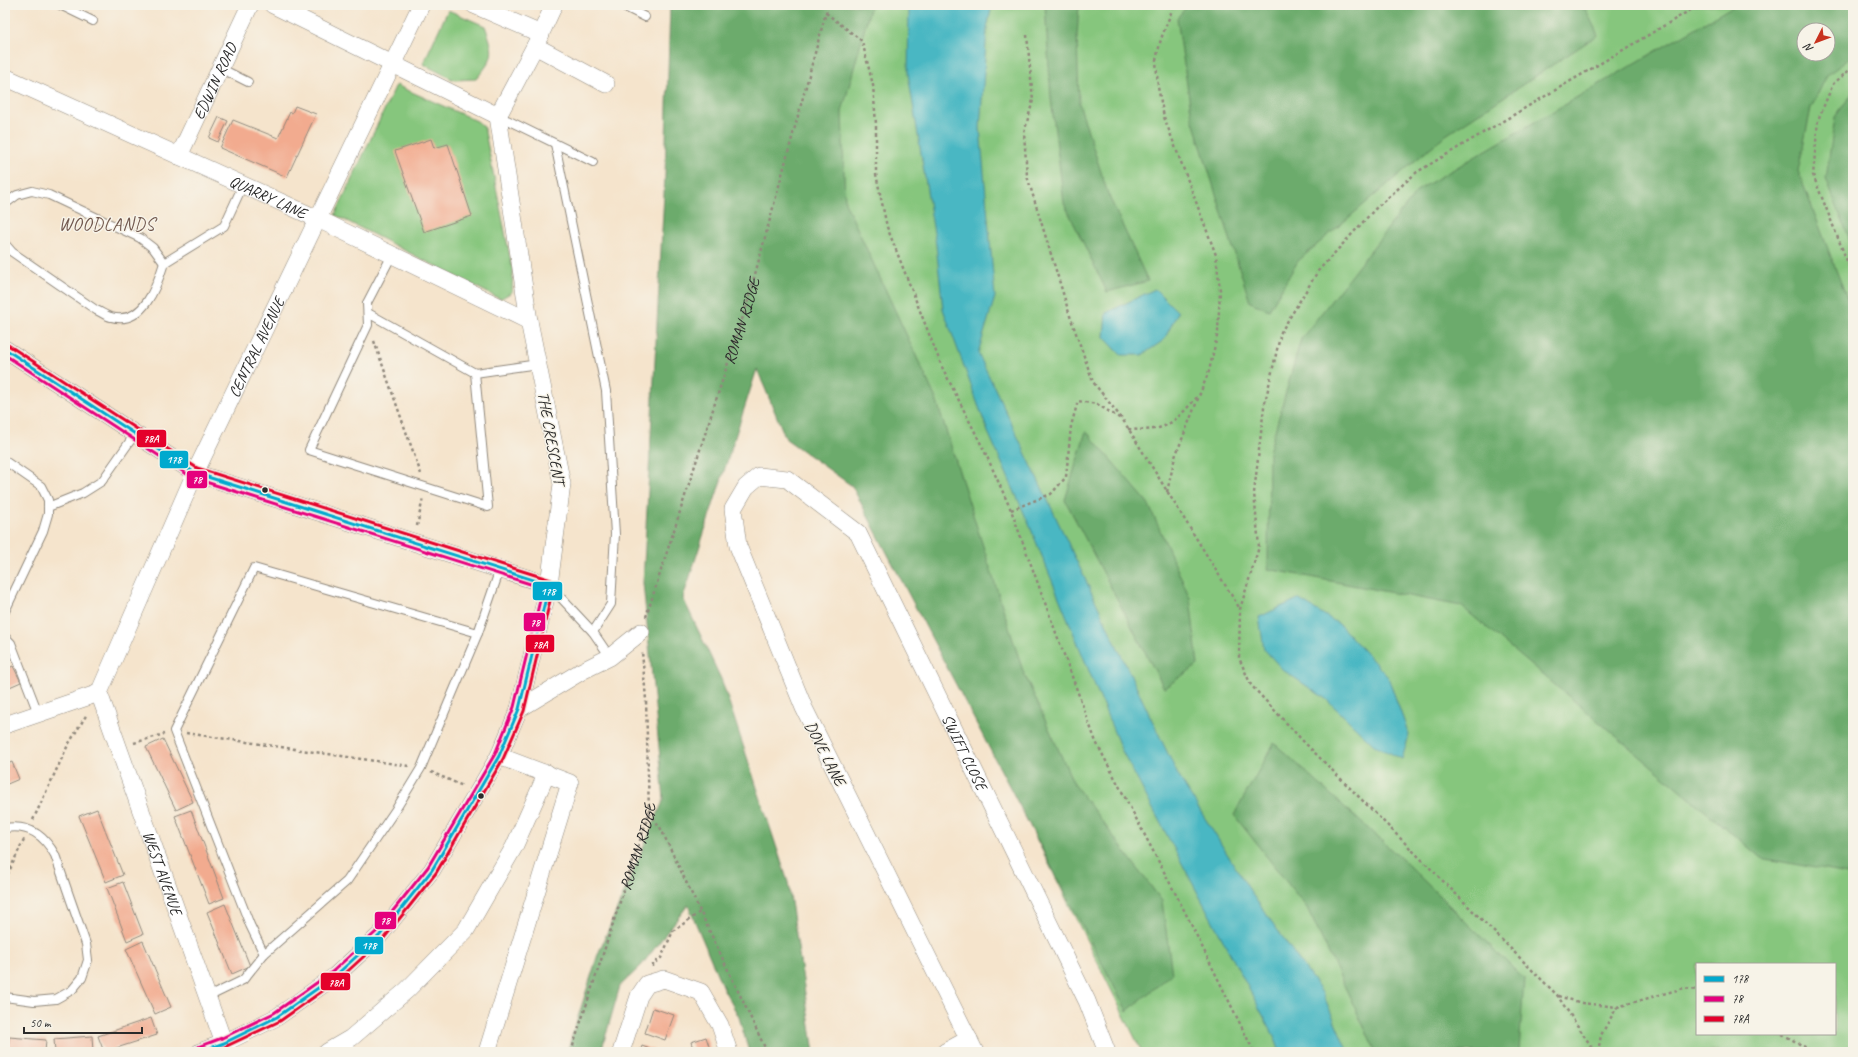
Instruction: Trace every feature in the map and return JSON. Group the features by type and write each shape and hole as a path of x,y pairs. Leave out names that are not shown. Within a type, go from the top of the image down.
{"street":[{"name":"EDWIN ROAD","path":"180,156 250,5"},
{"path":"273,5 498,116 538,40 554,5"},
{"name":"CENTRAL AVENUE","path":"99,693 195,473 421,5"},
{"path":"474,5 538,40 606,84"},
{"name":"QUARRY LANE","path":"5,77 243,185 529,321"},
{"name":"THE CRESCENT","path":"200,1052 226,1047 277,1017 335,976 380,935 432,870 500,756 519,709 550,585 562,484 529,321 498,116"},
{"path":"5,349 195,473 550,585"},
{"name":"DOVE LANE","path":"787,479 759,476 746,487 733,509 738,546 804,708 972,1045"},
{"name":"SWIFT CLOSE","path":"787,479 858,533 1088,1001 1107,1052"},
{"path":"519,709 582,671 610,657 641,632"},
{"path":"5,725 99,693"},
{"name":"WEST AVENUE","path":"99,693 226,1047"},
{"path":"487,1052 570,783 500,756"},
{"path":"326,1052 351,1038 406,990 466,930 514,847 547,773"},
{"path":"621,1052 639,996 647,984 664,979 701,992 720,1025 729,1052"},
{"path":"944,1052 972,1045"}],"lane":[{"path":"60,5 94,21"},
{"path":"621,5 645,17"},
{"path":"220,68 248,82"},
{"path":"498,116 593,162"},
{"path":"555,144 606,391 615,534 611,604 593,632"},
{"path":"5,244 18,257 96,310 111,317 128,316 145,306 157,286 164,263 224,226 243,185"},
{"path":"5,204 17,195 32,191 49,195 140,238 153,248 164,263"},
{"path":"392,255 368,303 368,325 309,450 488,507 475,373"},
{"path":"368,313 475,373 538,364"},
{"path":"48,507 83,493 102,480 135,434"},
{"path":"5,461 41,486 48,500 48,514 42,531 5,611"},
{"path":"264,954 250,925 174,731 254,568 478,633"},
{"path":"208,997 243,980 264,954 347,881 396,809 421,768 478,633 500,569"},
{"path":"550,585 593,632 610,657"},
{"path":"5,637 11,643 38,713"},
{"path":"5,828 15,826 29,828 40,835 50,845 55,855 86,944 88,960 82,978 72,990 56,999 34,1001 5,997"}],"path":[{"name":"ROMAN RIDGE","path":"572,1052 648,813 646,700 641,632 747,304 828,5"},
{"path":"1167,492 1175,457 1209,371 1218,332 1220,290 1216,255 1164,117 1158,87 1156,60 1161,39 1174,5"},
{"path":"1595,1052 1557,995 1310,748 1251,685 1239,658 1240,609 1259,547 1254,493 1264,406 1281,332 1318,271 1375,209 1417,172 1699,5"},
{"path":"826,13 862,41 873,85 876,124 876,174 887,227 942,367 984,450 1011,510 1096,742 1184,910 1254,1052"},
{"path":"1027,35 1033,100 1024,133 1027,176 1070,316 1093,382 1123,420 1240,609"},
{"path":"1853,66 1833,84 1818,120 1813,175 1853,276"},
{"path":"368,325 426,487 414,542"},
{"path":"1128,429 1148,431 1166,426 1182,413 1200,394"},
{"path":"1011,510 1051,494 1066,477 1071,426 1078,401 1097,404 1123,420"},
{"path":"5,880 68,745 99,693"},
{"path":"118,748 174,731 421,768 478,792"},
{"path":"648,813 660,827 767,1052"},
{"path":"656,981 653,964 661,958 673,931 700,912"},
{"path":"1557,995 1582,1003 1617,1007 1684,988 1696,990"},
{"path":"1598,1052 1601,1035 1617,1007"},
{"path":"1784,1035 1814,1052"}],"green space":[{"path":"670,5 871,5 842,112 845,202 936,399 1023,671 1074,784 1162,901 1172,974 1127,1011 852,486 786,439 757,369 683,598 722,681 788,882 814,1052 749,1052 739,1017 723,988 688,905 641,966 620,986 601,1052 567,1052 598,954 664,799 643,583 665,175"},
{"path":"858,5 1853,5 1853,1052 1142,1052 760,281"},
{"path":"1045,5 1079,5 1077,36 1079,103 1108,194 1148,281 1107,292 1064,203 1051,99"},
{"path":"1188,5 1567,5 1586,10 1598,35 1443,137 1298,261 1269,310 1250,302 1192,118 1177,18"},
{"path":"1735,5 1853,5 1853,56 1827,75 1811,108 1798,171 1853,314 1853,875 1761,858 1461,606 1268,569 1269,452 1301,339 1418,190"},
{"path":"448,10 485,26 492,49 490,60 476,79 454,80 423,64"},
{"path":"396,85 477,121 484,127 513,272 512,292 500,299 335,215"},
{"path":"1853,92 1853,248 1826,179 1835,117"},
{"path":"1086,431 1148,503 1190,598 1198,665 1164,688 1065,500"},
{"path":"1274,743 1406,863 1524,979 1519,1052 1376,1052 1307,908 1234,815"}],"water":[{"path":"909,5 992,5 987,29 980,128 995,297 978,353 1178,775 1254,897 1323,994 1348,1052 1280,1052 1274,1036 1121,749 1028,522 988,432 943,309 936,245 908,74"},
{"path":"1155,289 1178,312 1164,340 1142,355 1121,355 1104,337 1106,313"},
{"path":"1298,599 1339,624 1388,677 1409,735 1402,759 1374,745 1326,699 1283,670 1264,649 1259,617"}],"building":[{"path":"295,106 316,114 287,177 220,148 233,120 278,138 290,112 292,113"},
{"path":"219,117 228,121 218,142 209,138"},
{"path":"431,139 434,148 448,144 472,216 424,232 395,151"},
{"path":"13,666 21,682 5,689 5,670"},
{"path":"163,739 193,802 176,810 146,747"},
{"path":"12,762 19,779 5,785 5,765"},
{"path":"97,809 123,875 106,882 79,816"},
{"path":"191,810 224,898 209,904 175,816"},
{"path":"123,882 143,934 127,941 107,888"},
{"path":"225,904 250,966 232,974 207,912"},
{"path":"143,941 171,1007 155,1014 126,949"},
{"path":"653,1008 674,1015 665,1040 645,1033"},
{"path":"151,1018 157,1035 104,1052 98,1036"},
{"path":"92,1036 93,1052 55,1052 54,1039"},
{"path":"9,1037 46,1040 45,1052 8,1052"},
{"path":"706,1037 711,1052 694,1052 691,1042"},
{"path":"642,1046 658,1052 640,1052"}],"transit line":[{"name":"78A","path":"8,345 197,468 551,580 554,584 524,711 503,759 436,873 384,938 338,980 280,1021 214,1052"},
{"name":"178","path":"5,349 195,473 549,585 519,709 499,756 432,870 380,935 335,976 277,1017 224,1043 200,1052"},
{"name":"78","path":"5,355 193,478 543,588 514,707 495,754 428,867 376,932 332,972 274,1013 222,1038 198,1047"}],"district":[{"name":"WOODLANDS","path":"107,224"}]}
